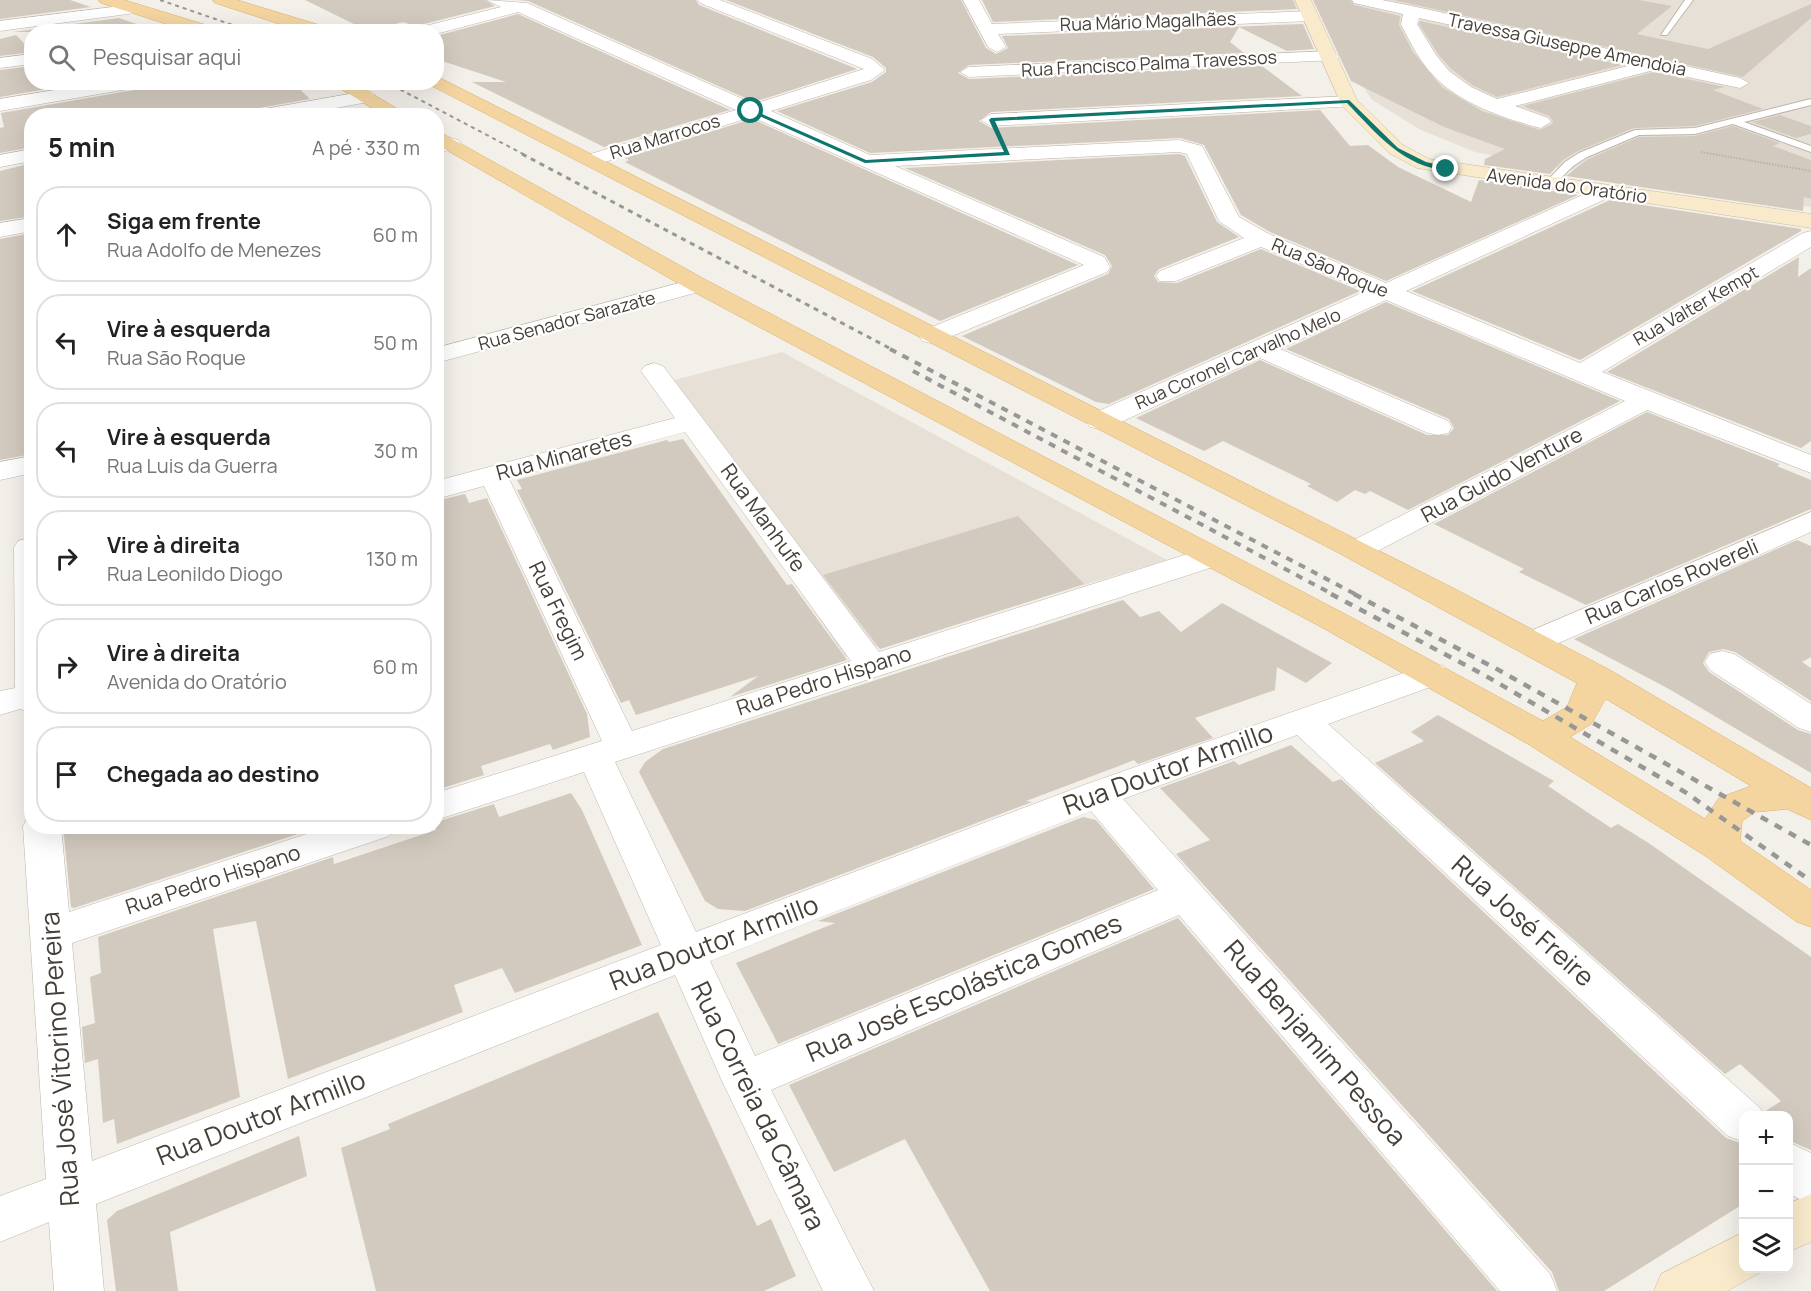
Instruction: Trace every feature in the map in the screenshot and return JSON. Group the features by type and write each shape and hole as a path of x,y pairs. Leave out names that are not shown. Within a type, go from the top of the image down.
{"main road":[{"path":"107,0 185,24"},
{"path":"221,0 298,24"},
{"name":"Avenida do Oratório","path":"1307,8 1349,102 1396,149 1424,164 1811,221"},
{"path":"444,85 931,336 1358,550 1533,642 1802,800"},
{"path":"353,90 386,108"},
{"path":"444,144 698,285 1432,674 1541,735 1721,847 1811,911"},
{"path":"1541,735 1565,726 1586,710 1596,677"},
{"path":"1721,847 1722,822 1730,810 1759,798 1802,800"},
{"path":"1793,1226 1811,1217"},
{"path":"1678,1291 1739,1257"}],"street":[{"path":"495,0 520,7 1096,262 1099,267 931,336"},
{"path":"444,27 549,0"},
{"name":"Rua Marrocos","path":"591,160 865,76 876,70 866,63 706,0"},
{"path":"970,0 997,47"},
{"name":"Travessa Giuseppe Amendoia","path":"1360,0 1740,83"},
{"name":"Rua Mário Magalhães","path":"986,29 1307,8"},
{"path":"0,26 137,9"},
{"path":"1412,11 1409,24 1428,56 1444,76 1497,105 1541,122"},
{"path":"960,53 1008,153"},
{"name":"Rua Francisco Palma Travessos","path":"969,72 1330,56"},
{"path":"0,63 24,60"},
{"path":"1497,105 1653,65"},
{"path":"0,105 91,90"},
{"path":"304,108 366,97"},
{"path":"991,120 1349,102"},
{"name":"Rua São Roque","path":"865,161 1179,146 1191,148 1195,150 1230,221 1261,239 1646,400 1810,462"},
{"path":"0,161 24,156"},
{"name":"Rua Coronel Carvalho Melo","path":"1100,421 1605,192"},
{"path":"0,230 24,226"},
{"name":"Rua Valter Kempt","path":"1582,373 1811,238"},
{"path":"1168,276 1261,239"},
{"name":"Rua Senador Sarazate","path":"444,354 698,285"},
{"path":"1260,349 1438,427"},
{"name":"Rua Manhufe","path":"654,371 872,665"},
{"name":"Rua Guido Venture","path":"1358,550 1646,400"},
{"name":"Rua Minaretes","path":"444,488 692,422"},
{"path":"0,471 24,466"},
{"name":"Rua Fregim","path":"493,475 609,752"},
{"name":"Rua Carlos Rovereli","path":"1533,642 1811,521"},
{"name":"Rua Pedro Hispano","path":"444,804 1211,557"},
{"path":"1722,662 1811,720"},
{"name":"Rua Doutor Armillo","path":"0,1219 1097,794 1432,674"},
{"path":"0,703 24,696"},
{"name":"Rua José Freire","path":"1302,720 1739,1118"},
{"name":"Rua Correia da Câmara","path":"609,752 685,954 744,1081 849,1291"},
{"name":"Rua Benjamim Pessoa","path":"1097,794 1532,1291"},
{"name":"Rua José Vitorino Pereira","path":"43,834 79,1291"},
{"name":"Rua Pedro Hispano","path":"51,934 345,834"},
{"name":"Rua José Escolástica Gomes","path":"744,1081 1185,895"},
{"path":"1790,1165 1811,1184"}],"lane":[{"path":"1664,33 1689,0"},
{"path":"1549,184 1569,164 1583,155 1638,132 1695,131 1811,102"},
{"path":"1732,121 1811,149"}],"path":[{"path":"1694,150 1811,171"}],"shaded area":[{"path":"1319,0 1811,0 1811,207 1581,172 1475,152 1421,130 1372,100 1357,77"},
{"path":"782,352 1167,560 845,657 659,384"}],"building":[{"path":"0,0 70,0 91,7 0,19"},
{"path":"305,0 485,0 495,6 424,24 403,22 354,24"},
{"path":"517,0 696,0 699,5 857,69 754,102 528,1"},
{"path":"726,0 961,0 986,48 996,54 1008,48 1002,36 1303,24 1314,49 1287,51 1239,27 1230,42 1244,53 969,65 958,73 969,79 1262,66 1302,96 991,112 979,121 991,128 1320,110 1350,146 1368,145 1398,167 1471,202 1479,180 1578,195 1386,281 1270,232 1241,215 1204,145 1180,138 870,153 777,111 872,82 886,72 886,68 873,57"},
{"path":"982,0 1293,0 1297,9 993,22"},
{"path":"1313,0 1350,0 1354,5 1400,16 1399,25 1413,52 1442,87 1482,111 1540,130 1552,124 1553,121 1549,116 1523,106 1654,72 1725,87 1713,90 1763,109 1695,126 1634,128 1578,151 1563,160 1550,174 1484,165 1485,159 1505,149 1444,127 1351,81"},
{"path":"1393,0 1639,0 1672,6 1637,34 1708,49 1811,4 1811,18 1743,77"},
{"path":"518,14 730,110 604,147 472,82 506,82 444,62 444,34"},
{"path":"119,18 136,24 74,24"},
{"path":"1420,21 1622,65 1497,97 1472,85 1451,69 1438,54 1419,24"},
{"path":"16,35 24,44 24,53 0,56 0,39"},
{"path":"24,67 24,90 41,90 0,97 0,70"},
{"path":"134,90 300,90 310,99 259,108 30,108"},
{"path":"24,109 24,148 0,153 0,128 4,127 1,113"},
{"path":"1780,115 1811,126 1811,134 1796,138 1752,122"},
{"path":"752,119 1078,265 940,321 625,162 629,160 625,158"},
{"path":"1733,126 1780,143 1773,146 1811,160 1811,199 1804,197 1803,211 1566,176 1588,159 1639,137 1695,136"},
{"path":"1179,154 1185,156 1217,222 1239,237 1159,269 1154,276 1158,282 1177,283 1261,249 1360,291 1109,404 1096,402 962,336 1108,274 1112,266 1105,255 905,168"},
{"path":"24,165 24,217 0,221 0,171"},
{"path":"1610,200 1801,229 1801,231 1580,360 1412,291"},
{"path":"24,234 24,456 0,460 0,239"},
{"path":"1799,257 1798,277 1811,268 1811,441 1801,448 1607,372"},
{"path":"1386,302 1620,401 1408,510 1370,491 1365,494 1355,490 1337,502 1307,486 1311,484 1223,441 1204,451 1136,418 1260,360 1427,435 1448,435 1454,428 1449,419 1286,349"},
{"path":"1647,412 1780,464 1777,466 1811,480 1811,509 1586,605 1519,572 1524,569 1434,524"},
{"path":"683,439 787,585 792,584 847,660 730,697 758,676 636,715 629,700 621,703 517,490 522,489 517,480 667,440 669,442"},
{"path":"465,494 469,503 487,498 587,714 590,737 553,750 550,744 481,766 484,775 444,788 444,499"},
{"path":"1018,516 1084,584 880,649 823,575"},
{"path":"1797,540 1811,546 1811,657 1802,662 1811,668 1811,701 1735,652 1723,649 1709,652 1703,663 1709,672 1798,730 1811,734 1811,773 1669,689 1574,639"},
{"path":"1123,600 1140,617 1159,611 1181,632 1222,603 1332,663 1306,683 1277,667 1275,690 1195,718 1213,738 1138,764 1134,760 1026,801 1032,802 745,911 718,909 705,901 639,772 645,762 663,749"},
{"path":"1438,715 1554,781 1548,786 1611,828 1618,824 1650,844 1811,957 1811,1150 1793,1142 1793,1111 1766,1111 1781,1101 1740,1064 1725,1074 1375,763 1424,741 1411,732"},
{"path":"1291,745 1333,782 1341,779 1726,1138 1739,1143 1739,1207 1604,1291 1559,1291 1552,1272 1176,854 1210,840 1160,788 1234,761 1239,765"},
{"path":"571,793 582,810 642,945 515,993 502,968 454,985 463,1012 288,1079 256,921 213,929 240,1097 117,1144 114,1119 103,1123 98,1059 85,1063 82,1027 95,1023 90,977 101,973 98,937 333,857 334,864 424,834 444,834 444,820 494,804 499,817"},
{"path":"1083,817 1096,820 1154,889 778,1044 736,963 835,923 818,921"},
{"path":"64,834 298,834 74,908 71,907"},
{"path":"1178,918 1497,1291 990,1291 905,1139 834,1172 789,1085"},
{"path":"658,1012 757,1226 771,1219 796,1276 764,1291 376,1291 341,1148 390,1129 388,1124"},
{"path":"299,1136 307,1176 170,1232 178,1291 116,1291 107,1220 117,1211"}],"railway":[{"path":"160,0 230,24"},
{"path":"401,90 436,108"},
{"path":"444,112 525,155"},
{"path":"522,154 893,350"},
{"path":"890,349 1357,595"},
{"path":"913,371 1334,595"},
{"path":"1331,594 1486,676 1685,792 1811,881"},
{"path":"1354,594 1495,668 1811,845"}],"route":[{"path":"751,111 865,161 1008,153 991,120 1349,102 1396,149 1424,164 1446,169"}]}
